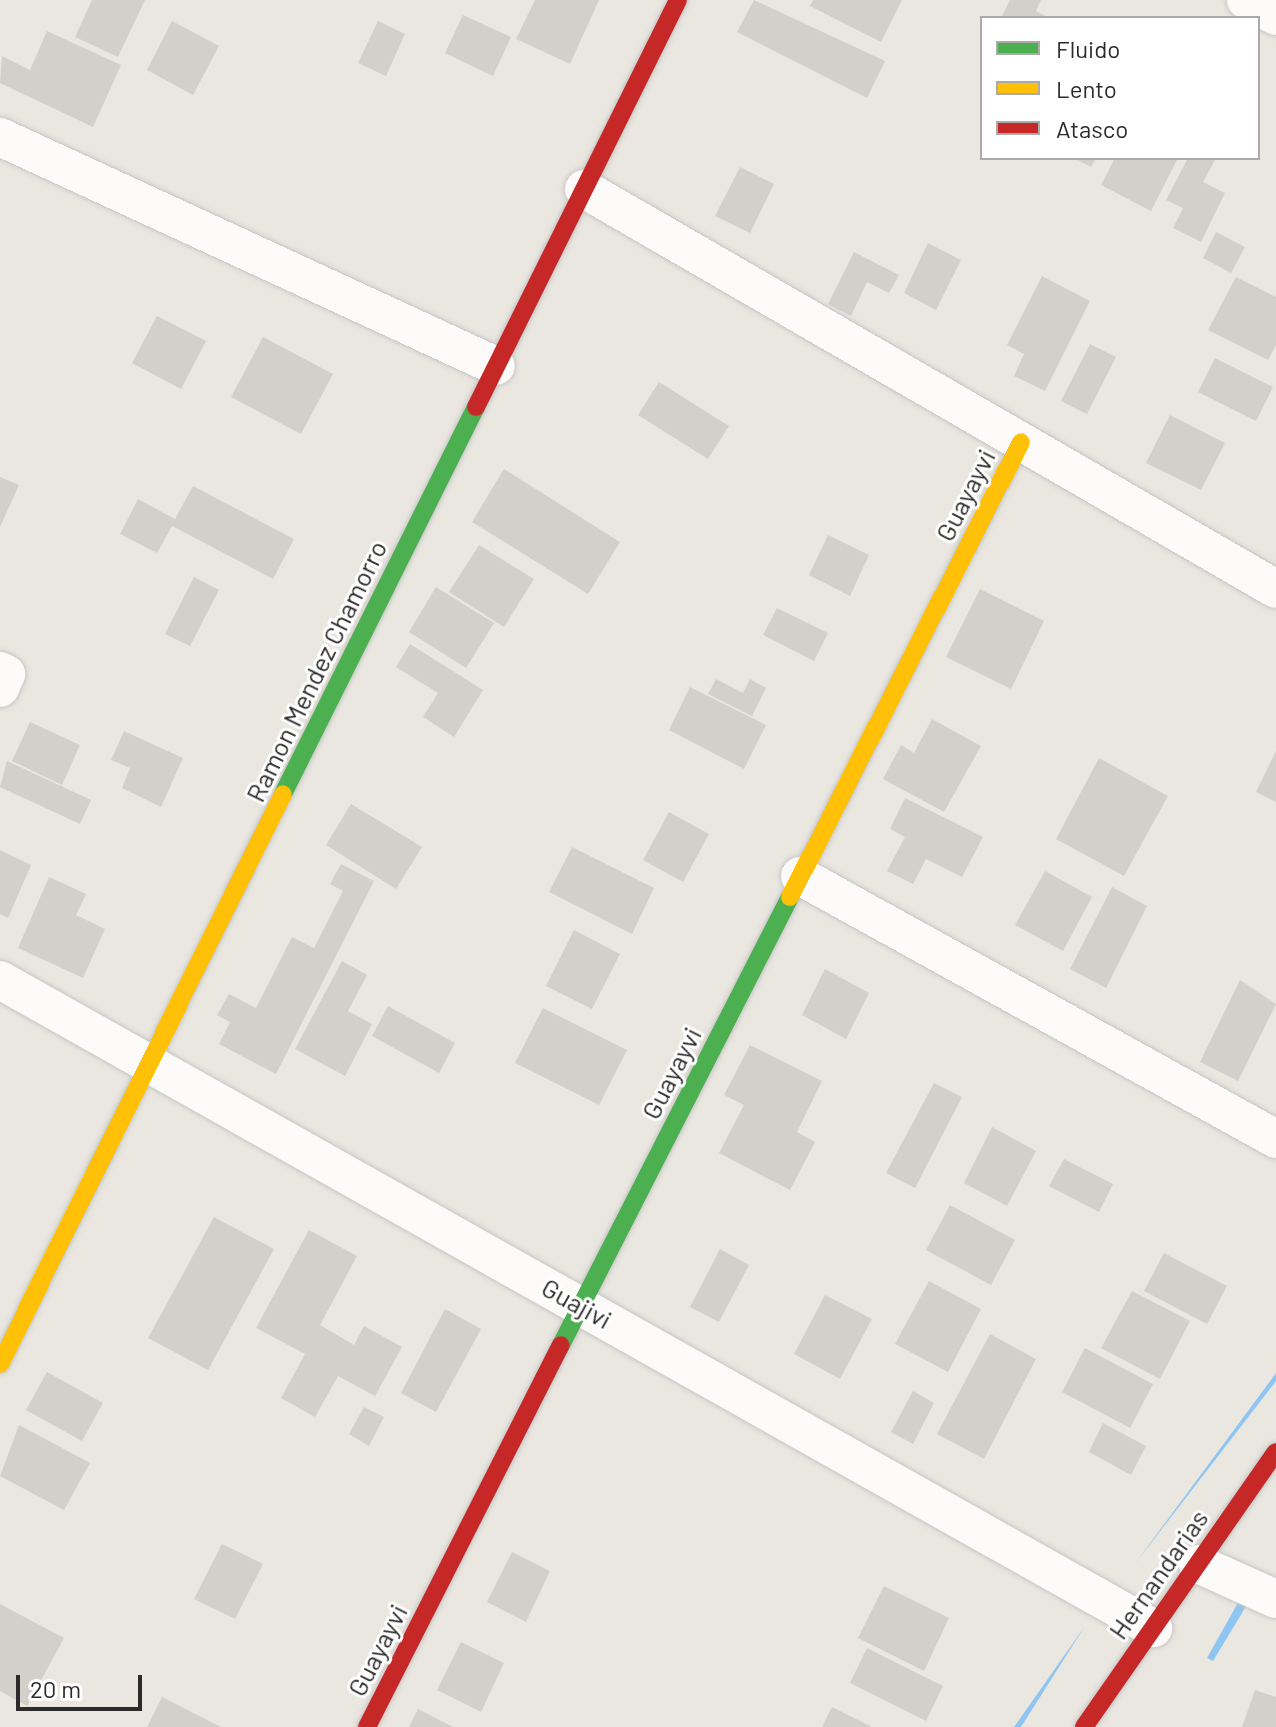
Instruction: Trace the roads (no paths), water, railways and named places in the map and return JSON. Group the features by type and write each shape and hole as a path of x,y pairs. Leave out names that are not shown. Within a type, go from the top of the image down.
{"street":[{"name":"Ramon Mendez Chamorro","path":"0,1364 678,0"},
{"path":"1246,0 1276,16"},
{"path":"0,137 496,366"},
{"path":"584,189 1021,442 1272,578"},
{"name":"Guayayvi","path":"367,1727 1021,442"},
{"path":"0,671 6,674 0,688"},
{"path":"800,876 1276,1139"},
{"name":"Guajivi","path":"0,980 1153,1628"},
{"name":"Hernandarias","path":"1084,1727 1276,1452"},
{"path":"1198,1564 1276,1599"}],"water":[{"path":"1276,1373 1276,1381 1134,1565"},
{"path":"1240,1599 1248,1603 1213,1661 1207,1658"},
{"path":"1085,1626 1021,1727 1014,1727"}]}
